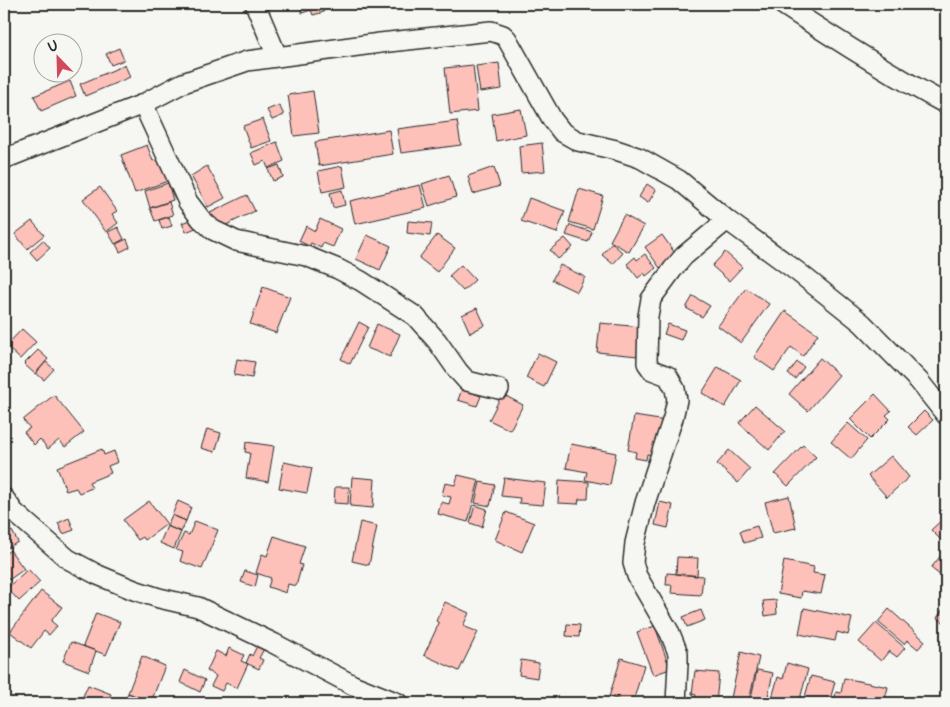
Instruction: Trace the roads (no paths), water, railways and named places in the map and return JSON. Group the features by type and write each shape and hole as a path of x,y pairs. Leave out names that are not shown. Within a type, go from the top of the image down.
{"street":[{"path":"255,4 276,56"},
{"path":"782,4 946,104"},
{"path":"4,160 143,104 183,83 247,62 276,56 380,42 491,31 497,32 507,39 552,119 562,132 578,141 640,158 679,180 727,220 798,272 862,323 919,381 946,415"},
{"path":"143,104 188,202 201,220 213,230 236,241 306,256 361,281 415,316 437,341 467,381 499,389"},
{"path":"676,703 678,653 670,633 637,576 633,563 635,543 645,503 673,418 677,400 675,389 668,376 652,370 647,363 648,316 651,299 673,269 684,256 727,220"},
{"path":"7,510 68,560 98,575 159,598 198,607 273,643 353,685 398,703"}]}
